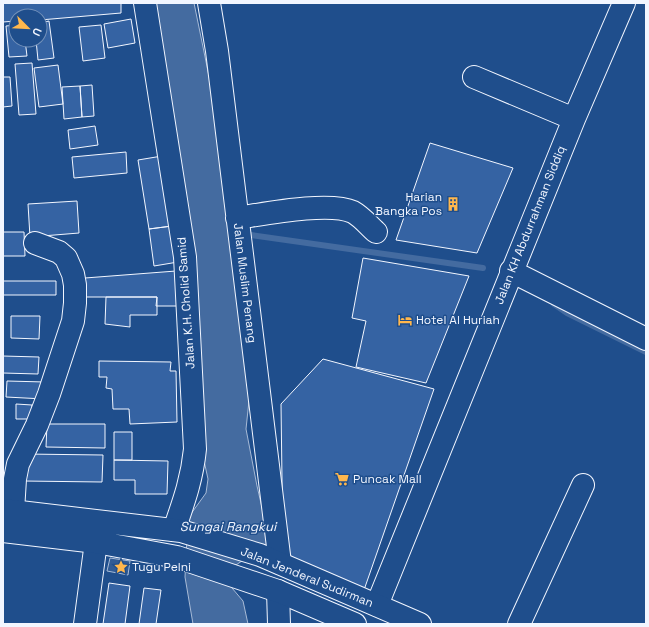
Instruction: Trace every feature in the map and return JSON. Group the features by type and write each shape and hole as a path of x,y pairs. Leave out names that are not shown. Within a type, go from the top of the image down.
{"main road":[{"name":"Jalan K.H. Cholid Samid","path":"145,3 185,257 195,449 193,469 177,531"},
{"name":"Jalan Muslim Penang","path":"209,3 217,52 280,563"},
{"name":"Jalan KH Abdurrahman Siddiq","path":"377,605 511,271 624,3"},
{"path":"474,77 574,119"},
{"path":"237,218 321,208 340,208 354,213 376,232"},
{"path":"8,511 18,464 37,425 73,322 75,285 73,274 66,258 59,252 35,243"},
{"path":"511,271 646,339"},
{"path":"519,624 583,485"},
{"name":"Jalan Jenderal Sudirman","path":"8,511 177,531 260,555 420,624"},
{"name":"Jalan Jenderal Sudirman","path":"3,531 96,542 177,557 250,580 355,624"},
{"path":"85,624 96,542"},
{"path":"278,591 279,624"}],"shaded area":[{"path":"110,558 130,561 128,575 107,571"}],"water":[{"name":"Sungai Rangkui","path":"150,3 194,3 212,91 250,391 246,429 270,542 233,567 232,588 243,601 248,624 193,624 185,577 188,518 206,493 208,479 203,456"}],"building":[{"path":"3,3 121,3 121,13 48,19 48,8 8,8 8,22 3,22"},
{"path":"131,19 135,43 108,48 104,24"},
{"path":"48,21 54,58 38,60 37,48 48,48"},
{"path":"101,25 105,58 83,61 79,27"},
{"path":"6,26 8,26 8,47"},
{"path":"8,48 26,48 27,56 9,57"},
{"path":"32,63 36,114 19,115 15,64"},
{"path":"58,65 63,104 39,107 34,68"},
{"path":"3,77 10,77 12,106 3,107"},
{"path":"92,85 94,116 82,117 80,86"},
{"path":"80,86 82,117 64,119 62,87"},
{"path":"95,126 98,145 70,149 68,130"},
{"name":"Harian Bangka Pos","path":"430,143 513,168 477,253 396,240"},
{"path":"126,152 127,173 74,178 72,157"},
{"path":"162,156 172,226 149,229 138,160"},
{"path":"77,201 79,233 30,237 28,204"},
{"path":"172,226 178,262 154,266 149,229"},
{"path":"3,232 24,232 25,256 3,256"},
{"name":"Hotel Al Huriah","path":"363,258 469,276 426,383 356,367 366,321 352,318"},
{"path":"176,271 181,306 156,306 157,297 85,297 85,278"},
{"path":"3,281 56,281 56,295 3,295"},
{"path":"106,297 157,297 157,315 130,315 130,327 105,324"},
{"path":"11,316 40,316 39,339 11,338"},
{"path":"3,356 39,357 38,374 3,373"},
{"name":"Puncak Mall","path":"323,359 434,389 364,590 283,555 281,404"},
{"path":"99,361 171,362 170,371 176,371 177,422 130,424 129,409 113,409 112,389 106,388 107,377 99,377"},
{"path":"7,381 45,382 44,399 6,397"},
{"path":"16,404 32,405 31,419 16,419"},
{"path":"47,424 105,424 105,448 46,447"},
{"path":"114,432 132,432 132,460 114,460"},
{"path":"24,454 103,455 102,482 23,481"},
{"path":"114,460 168,461 167,494 135,494 135,480 114,480"},
{"path":"109,583 130,586 125,624 103,624"},
{"path":"144,588 161,590 156,624 139,624"}],"waterway":[{"path":"251,235 483,268"},
{"path":"554,304 567,313 646,352"}],"place":[{"name":"Harian Bangka Pos","path":"453,204"},
{"name":"Hotel Al Huriah","path":"405,320"},
{"name":"Puncak Mall","path":"342,479"},
{"name":"Tugu Pelni","path":"121,567"}]}
